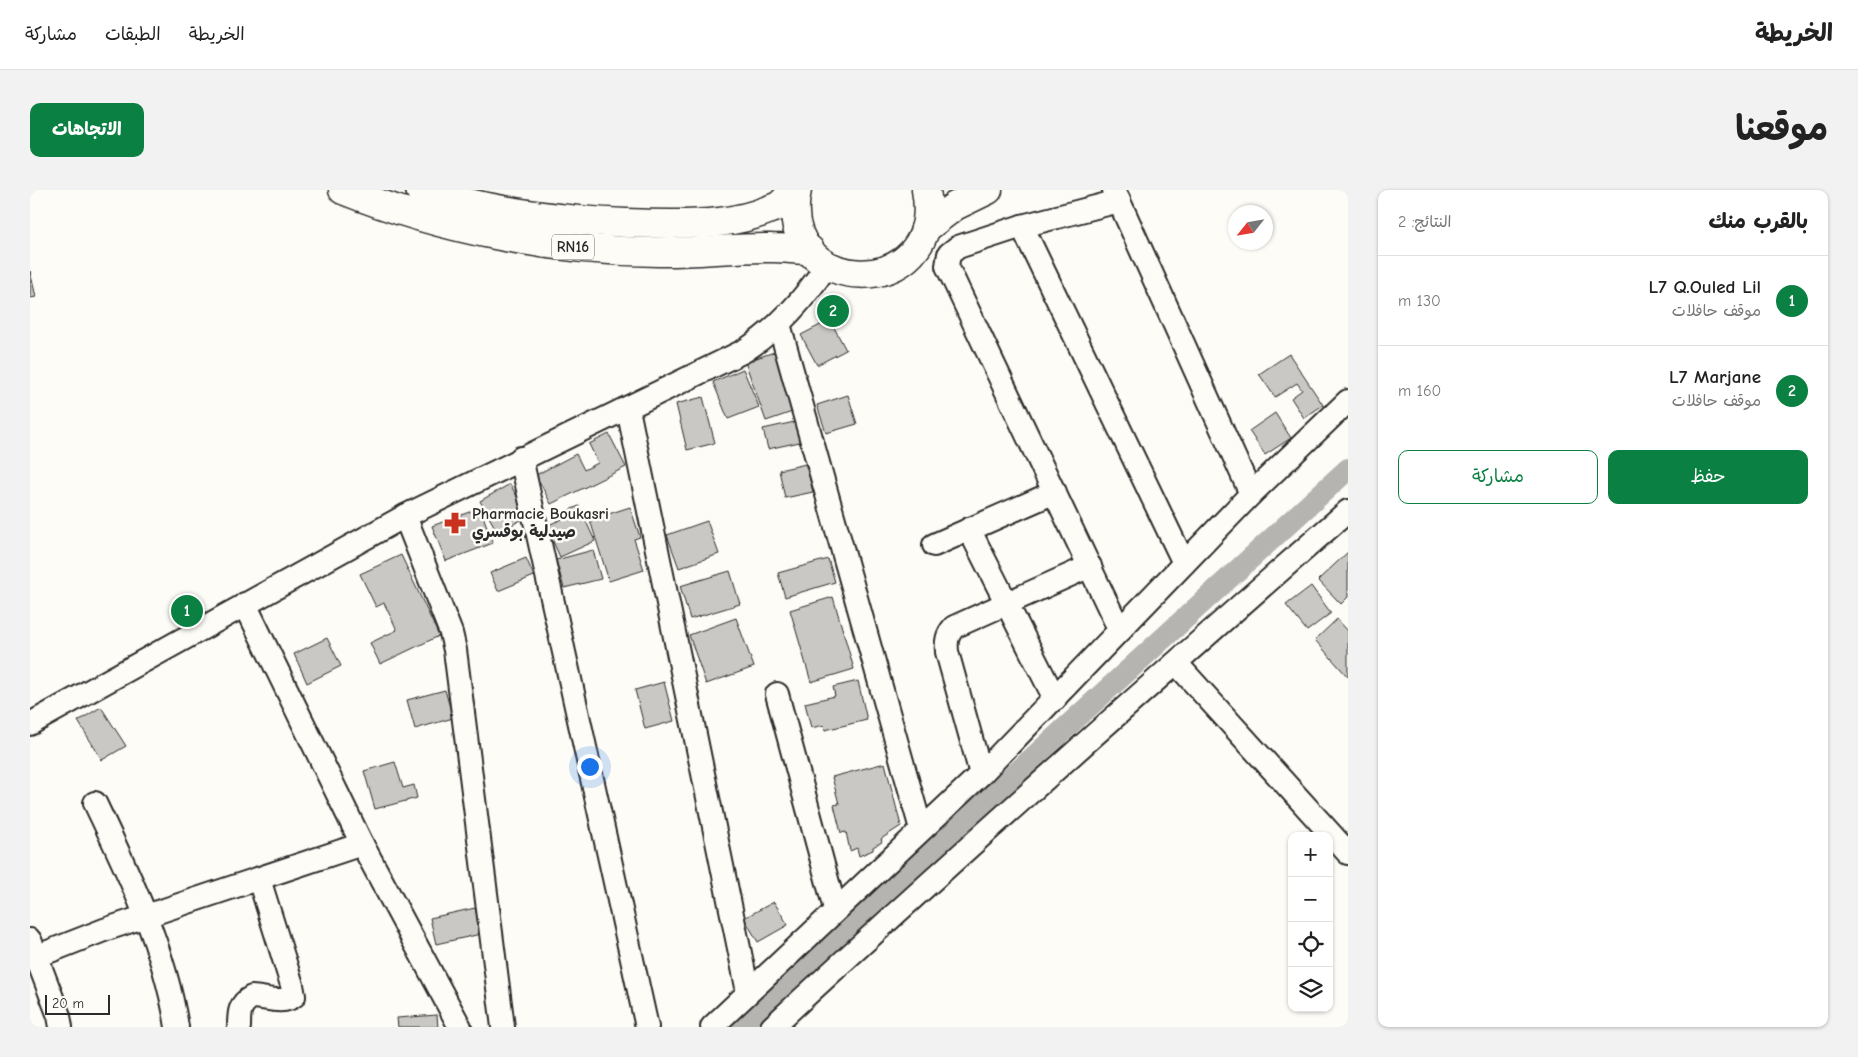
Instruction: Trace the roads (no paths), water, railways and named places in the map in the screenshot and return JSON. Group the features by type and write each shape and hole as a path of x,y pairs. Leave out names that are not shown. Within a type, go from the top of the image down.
{"highway":[{"name":"RN16","path":"343,190 399,210 510,238 570,247 657,252 773,248 794,251 818,258 843,272 860,275 877,274 892,267 907,258 918,244 925,229 928,210 926,190"},
{"name":"RN16","path":"420,190 471,203 549,217 628,224 708,224 733,221 758,214 781,204 796,190"},
{"name":"RN16","path":"796,190 796,219 800,236 818,258"},
{"name":"RN16","path":"925,229 956,206 988,190"}],"street":[{"path":"1120,631 947,266 949,254 958,247 1116,195 1251,494"},
{"path":"1022,226 1184,563"},
{"path":"30,724 405,516 744,351 763,339 803,299 818,258"},
{"path":"779,324 921,830"},
{"path":"712,1027 981,774 1251,494 1348,401"},
{"path":"628,409 748,992"},
{"path":"521,458 647,1027"},
{"path":"934,545 1054,492"},
{"path":"772,1027 886,922 1348,511"},
{"path":"405,516 451,633 455,650 503,1027"},
{"path":"970,529 1055,699"},
{"path":"981,774 947,652 946,641 948,634 954,627 1090,566"},
{"path":"245,604 362,844 460,1027"},
{"path":"1176,663 1348,853"},
{"path":"777,694 836,909"},
{"path":"95,804 122,860 145,916 164,969 174,1004 177,1027"},
{"path":"61,1027 32,952 362,844"},
{"path":"239,1027 239,1014 242,1005 252,997 287,1000 294,996 259,879"}],"waterway":[{"path":"739,1027 1348,469"}],"place":[{"name":"L7 Marjane","path":"833,311"},
{"name":"Pharmacie Boukasri صيدلية بوقسري","path":"455,523"},
{"name":"L7 Q.Ouled Lil","path":"187,611"}]}
